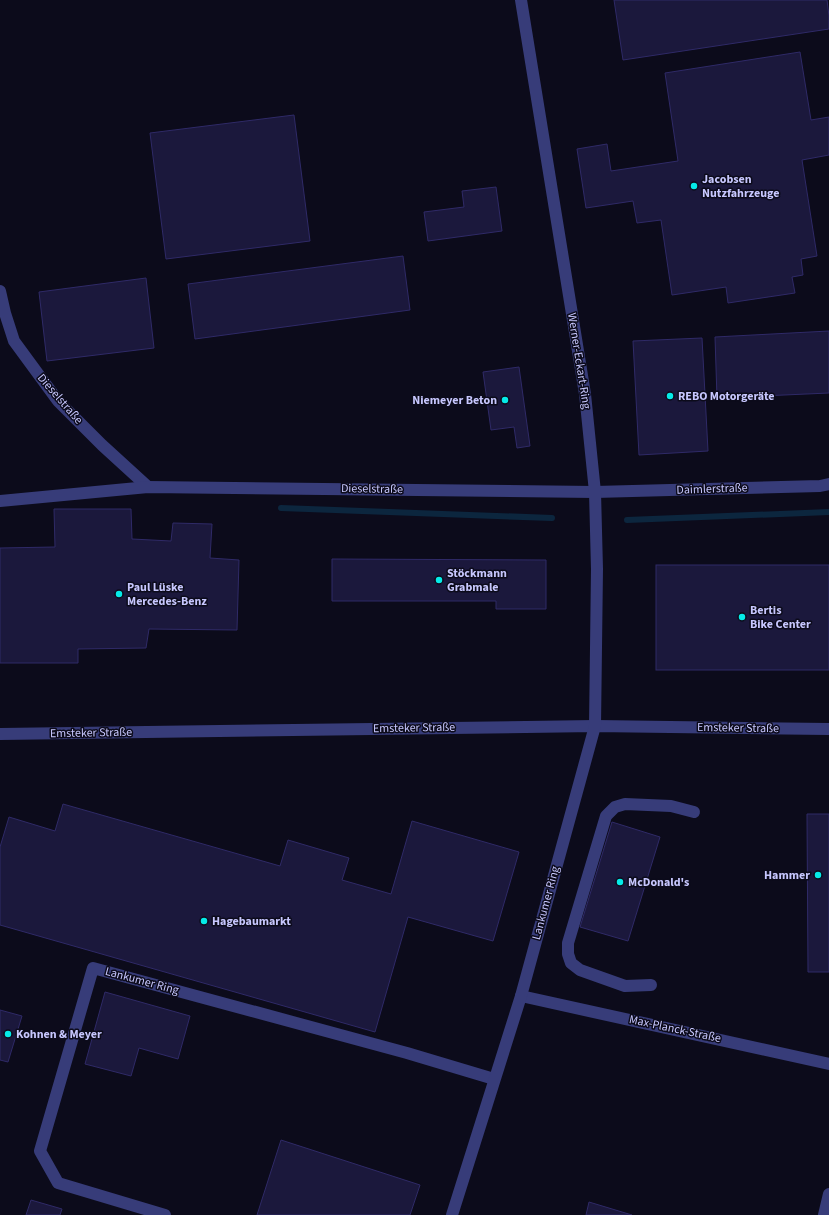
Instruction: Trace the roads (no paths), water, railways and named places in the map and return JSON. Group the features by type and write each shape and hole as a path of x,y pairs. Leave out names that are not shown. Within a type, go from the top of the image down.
{"street":[{"name":"Werner-Eckart-Ring","path":"521,0 584,394 595,492 597,569 595,726"},
{"name":"Dieselstraße","path":"0,291 14,341 58,401 102,445 148,487"},
{"name":"Daimlerstraße","path":"595,492 820,486 829,484"},
{"name":"Dieselstraße","path":"0,500 148,487 595,492"},
{"name":"Emsteker Straße","path":"0,734 595,726 829,729"},
{"name":"Lankumer Ring","path":"452,1215 520,996 595,726"},
{"path":"651,985 625,986 580,970 571,963 568,954 568,943 606,816 615,807 624,804 671,806 694,812"},
{"name":"Lankumer Ring","path":"165,1215 58,1183 40,1151 92,968 406,1053 494,1079"},
{"name":"Max-Planck-Straße","path":"520,996 829,1064"},
{"path":"824,1215 829,1194"}],"waterway":[{"path":"281,508 552,518"},
{"path":"627,520 829,512"}],"place":[{"name":"Jacobsen Nutzfahrzeuge","path":"694,186"},
{"name":"REBO Motorgeräte","path":"670,396"},
{"name":"Niemeyer Beton","path":"505,400"},
{"name":"Stöckmann Grabmale","path":"439,580"},
{"name":"Paul Lüske Mercedes-Benz","path":"119,594"},
{"name":"Bertis Bike Center","path":"742,617"},
{"name":"Hammer","path":"818,875"},
{"name":"McDonald's","path":"620,882"},
{"name":"Hagebaumarkt","path":"204,921"},
{"name":"Kohnen & Meyer","path":"8,1034"}]}
